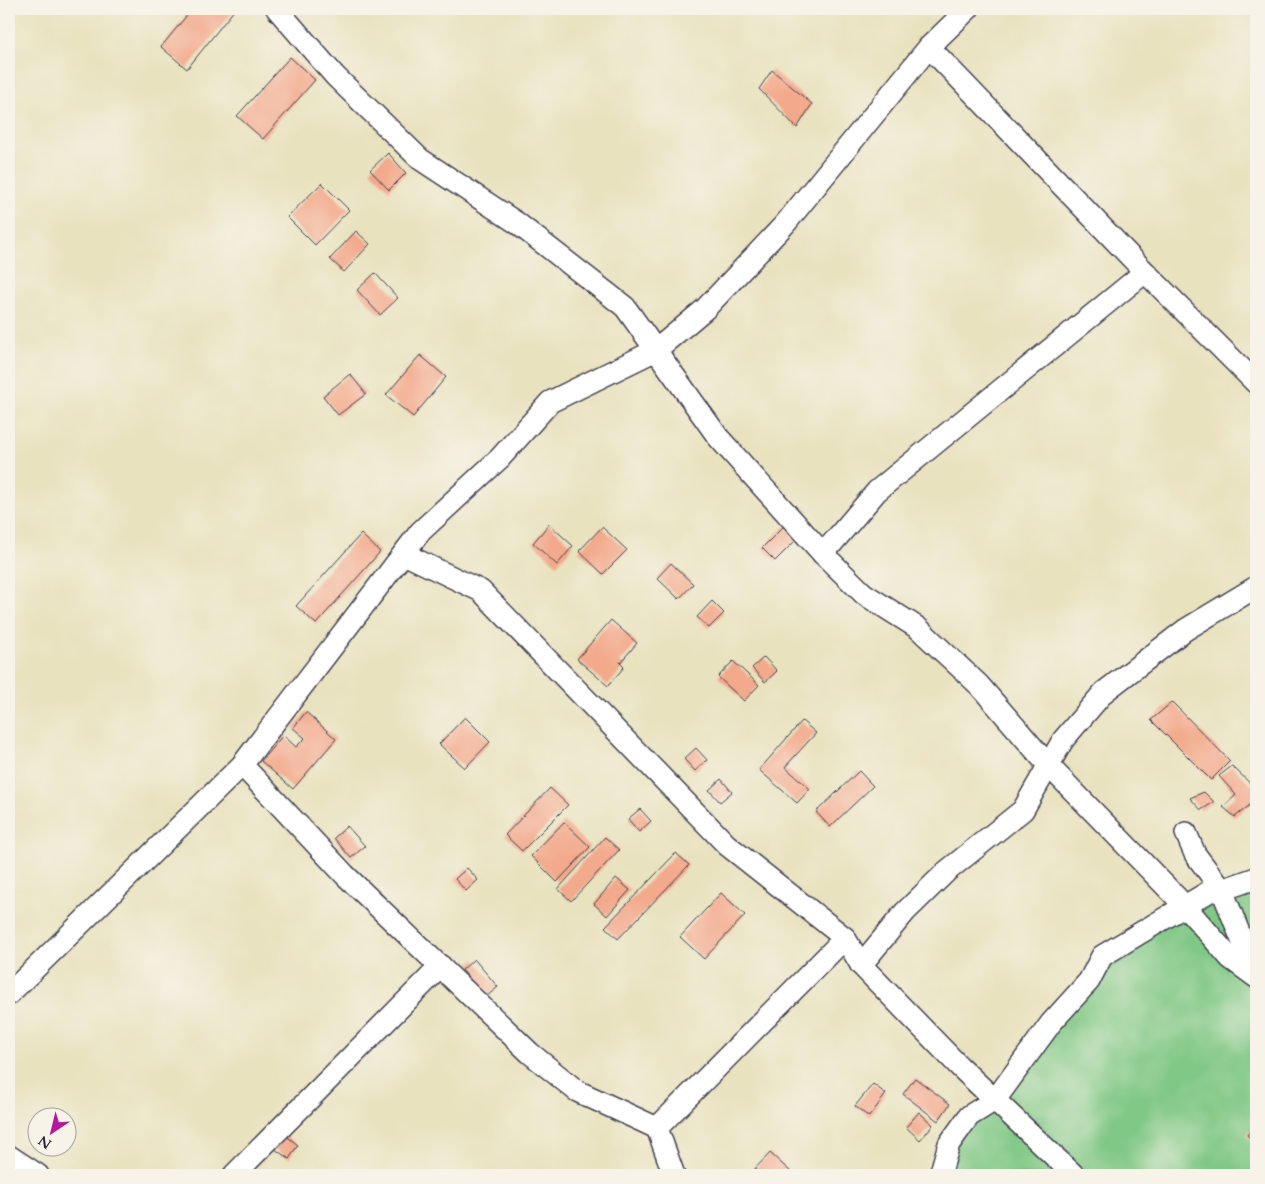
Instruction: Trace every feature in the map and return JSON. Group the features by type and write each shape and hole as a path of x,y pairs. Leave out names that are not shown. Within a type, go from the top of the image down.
{"street":[{"path":"277,9 335,76 420,159 517,223 625,307 718,437 823,554 864,594 918,628 978,685 1048,766 1185,906 1230,958 1256,976"},
{"path":"9,994 242,765 420,532 500,458 550,402 656,350 705,310 785,224 929,48 968,9"},
{"path":"929,48 1144,272 1256,383"},
{"path":"823,554 877,491 1144,272"},
{"path":"404,554 481,590 727,845 845,938 861,965 960,1067 1074,1175"},
{"path":"861,965 905,912 947,872 1023,810 1063,740 1104,692 1185,630 1256,587"},
{"path":"242,765 346,875 530,1053 577,1091 656,1128 674,1175"},
{"path":"1186,833 1195,854 1222,890 1256,976"},
{"path":"940,1175 949,1144 969,1116 995,1100 1050,1023 1089,981 1102,956 1210,891 1222,890 1256,878"},
{"path":"656,1128 845,938"},
{"path":"234,1175 441,966"},
{"path":"9,1156 38,1175"}],"green space":[{"path":"1256,878 1256,1175 945,1175 949,1144 1102,956"}],"building":[{"path":"192,9 235,9 187,69 161,47"},
{"path":"290,57 315,80 263,139 237,116"},
{"path":"772,70 812,104 797,128 759,89"},
{"path":"388,153 406,173 389,190 370,170"},
{"path":"322,183 349,210 315,245 287,217"},
{"path":"356,231 370,244 344,272 330,259"},
{"path":"375,273 398,298 380,315 357,290"},
{"path":"420,355 446,377 413,417 386,395"},
{"path":"350,374 366,394 338,415 323,396"},
{"path":"549,524 573,546 557,565 533,543"},
{"path":"784,526 797,539 775,561 762,548"},
{"path":"602,527 627,550 603,574 579,551"},
{"path":"361,534 380,552 316,624 296,606"},
{"path":"671,563 693,584 679,599 657,578"},
{"path":"712,601 724,613 709,628 697,617"},
{"path":"611,620 637,643 620,663 624,667 608,686 577,659"},
{"path":"764,657 777,671 765,682 752,668"},
{"path":"733,661 759,685 744,701 718,677"},
{"path":"1172,702 1230,761 1211,780 1151,720"},
{"path":"306,712 336,739 293,789 261,761 283,735 296,747 305,738 293,728"},
{"path":"465,717 490,742 465,768 439,744"},
{"path":"802,721 816,733 785,767 810,789 797,803 759,770"},
{"path":"696,748 707,760 695,771 684,759"},
{"path":"1232,766 1256,789 1256,800 1235,817 1223,807 1236,795 1219,776"},
{"path":"859,771 873,786 830,827 816,812"},
{"path":"721,779 732,792 720,802 709,790"},
{"path":"550,788 568,805 522,851 505,835"},
{"path":"1204,792 1214,802 1201,810 1190,798"},
{"path":"640,809 651,821 639,832 628,819"},
{"path":"564,822 590,847 557,882 531,856"},
{"path":"347,826 365,846 351,858 334,838"},
{"path":"605,837 619,850 571,901 558,889"},
{"path":"676,853 689,865 618,939 605,927"},
{"path":"467,868 478,880 466,891 455,879"},
{"path":"616,878 630,890 607,916 594,904"},
{"path":"721,893 745,915 704,959 680,937"},
{"path":"474,959 498,987 486,997 462,970"},
{"path":"915,1078 950,1104 938,1121 903,1094"},
{"path":"873,1084 886,1094 869,1117 855,1106"},
{"path":"919,1112 933,1125 920,1140 906,1127"},
{"path":"1256,1125 1256,1144 1247,1135"},
{"path":"285,1135 298,1145 289,1159 275,1149"},
{"path":"770,1153 792,1173 790,1175 749,1175"}]}
